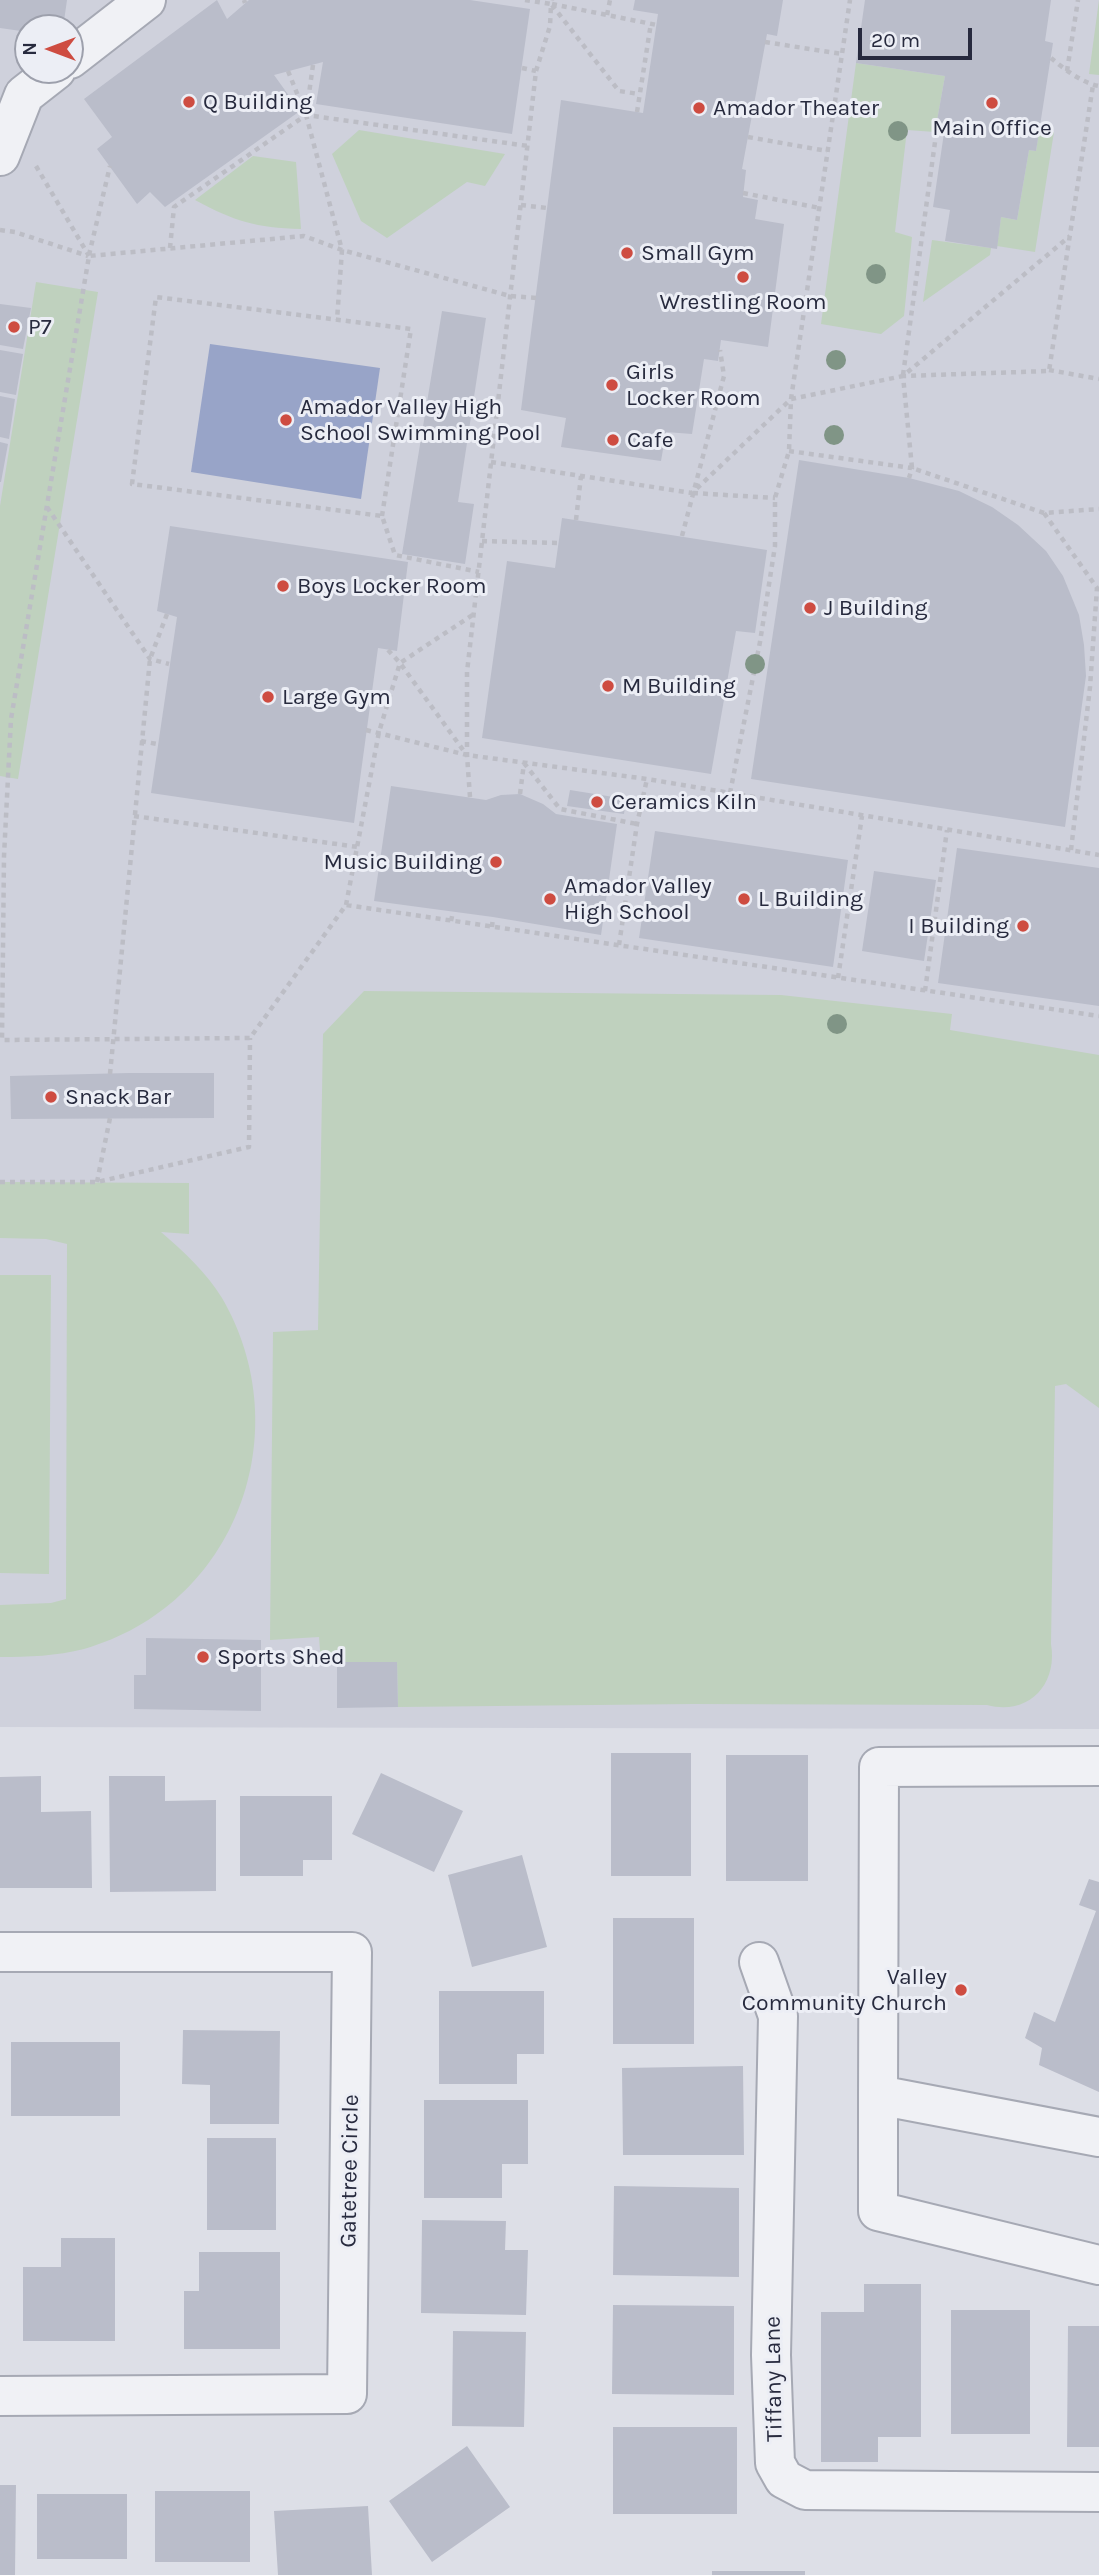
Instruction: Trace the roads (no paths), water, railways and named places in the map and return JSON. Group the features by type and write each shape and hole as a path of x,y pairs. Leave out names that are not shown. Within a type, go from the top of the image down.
{"street":[{"path":"84,48 146,0"},
{"path":"16,157 24,95 38,84"},
{"path":"1099,1766 880,1767 878,2095 878,2211 1099,2265"},
{"name":"Gatetree Circle","path":"0,1952 352,1952 347,2394 0,2396"},
{"name":"Tiffany Lane","path":"759,1962 778,2016 771,2355 775,2463 784,2479 805,2490 1099,2492"},
{"path":"878,2095 1099,2137"}],"water":[{"name":"Amador Valley High School Swimming Pool","path":"210,344 380,368 361,499 191,472"}],"place":[{"name":"Q Building","path":"189,102"},
{"name":"Main Office","path":"992,103"},
{"name":"Amador Theater","path":"699,108"},
{"name":"Small Gym","path":"627,253"},
{"name":"Wrestling Room","path":"743,277"},
{"name":"P7","path":"14,327"},
{"name":"Girls Locker Room","path":"612,385"},
{"name":"Amador Valley High School Swimming Pool","path":"286,420"},
{"name":"Cafe","path":"613,440"},
{"name":"Boys Locker Room","path":"283,586"},
{"name":"J Building","path":"810,608"},
{"name":"M Building","path":"608,686"},
{"name":"Large Gym","path":"268,697"},
{"name":"Ceramics Kiln","path":"597,802"},
{"name":"Music Building","path":"496,862"},
{"name":"Amador Valley High School","path":"550,899"},
{"name":"L Building","path":"744,899"},
{"name":"I Building","path":"1023,926"},
{"name":"Snack Bar","path":"51,1097"},
{"name":"Sports Shed","path":"203,1657"},
{"name":"Valley Community Church","path":"961,1990"}]}
